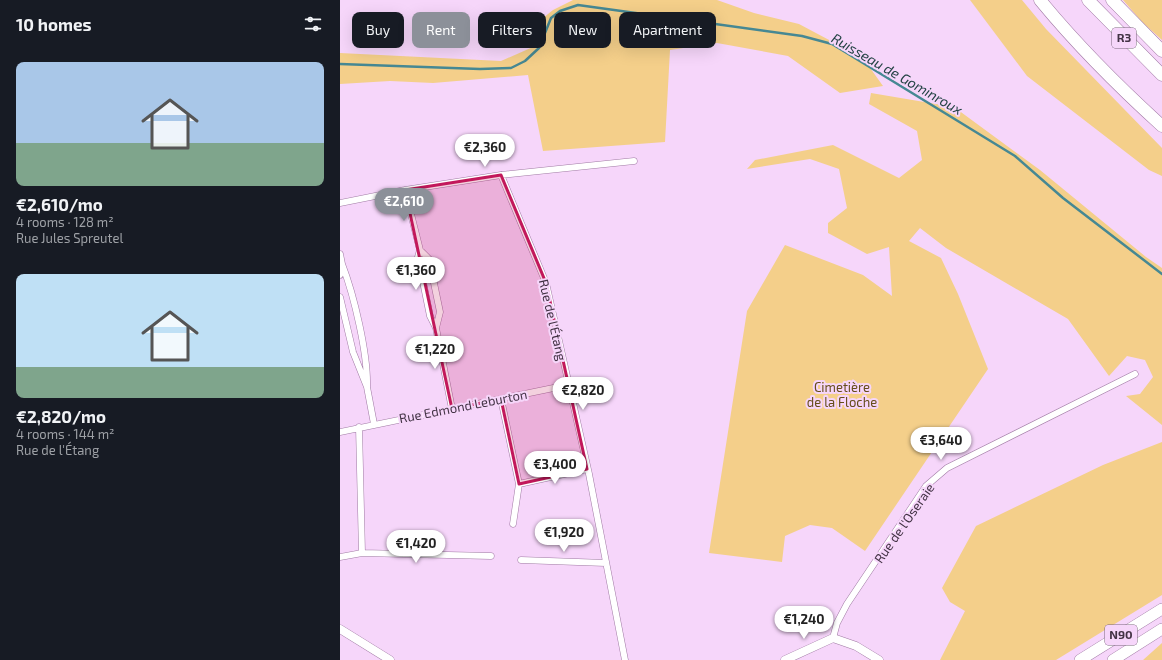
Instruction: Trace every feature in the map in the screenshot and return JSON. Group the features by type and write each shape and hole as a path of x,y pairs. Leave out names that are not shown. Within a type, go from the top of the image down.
{"highway":[{"path":"1040,0 1096,61 1162,126"},
{"name":"R3","path":"1088,0 1162,75"},
{"name":"R3","path":"1112,0 1162,51"},
{"name":"N90","path":"1080,660 1162,609"},
{"name":"N90","path":"1113,660 1162,629"}],"street":[{"path":"340,203 405,190 501,175 634,161"},
{"name":"Rue de l'Étang","path":"501,175 546,283 587,469 625,660"},
{"path":"405,190 420,250 418,257 430,316 436,328 452,409"},
{"path":"420,250 429,259 440,312 436,328"},
{"path":"340,254 348,281 365,357 367,387 374,424"},
{"path":"340,275 342,264"},
{"path":"340,298 353,352 367,387"},
{"name":"Rue de l'Oseraie","path":"833,638 837,623 847,604 926,486 947,468 1135,374"},
{"name":"Rue Edmond Leburton","path":"340,432 568,385"},
{"path":"501,399 519,484 513,524"},
{"path":"359,428 362,554"},
{"path":"519,484 587,469"},
{"path":"340,557 362,554 491,556"},
{"path":"521,560 606,563"},
{"path":"340,630 390,660"},
{"path":"785,660 833,638 856,646 879,660"}],"highlighted area":[{"path":"501,175 546,283 587,469 519,484 501,399 452,409 405,190"}],"green space":[{"path":"573,0 717,0 754,13 799,24 863,58 883,86 840,93 788,56 716,43 716,12 619,12 619,48 683,48 670,50 665,142 543,151 528,75 433,83 390,81 340,84 340,53 501,61 531,48 546,48 546,16 553,10"},
{"path":"970,0 1022,0 1046,29 1162,148 1162,176 1149,170 1027,76"},
{"path":"1123,0 1162,0 1162,40 1142,22"},
{"name":"Cimetière de la Floche","path":"871,93 954,107 1040,170 1146,257 1162,268 1162,425 1126,396 1140,394 1153,377 1145,360 1127,356 1109,376 1068,319 946,248 920,228 909,241 941,258 958,294 988,369 865,551 832,528 810,525 785,536 782,562 709,553 747,311 785,245 863,275 892,296 889,247 867,254 828,233 828,223 847,208 839,169 810,159 747,169 755,160 833,145 899,178 922,160 917,131 869,104"},
{"path":"1162,442 1162,595 1056,660 940,660 965,611 950,602 942,588 976,526 1103,465"},
{"path":"1162,643 1162,660 1143,660"}],"waterway":[{"name":"Ruisseau de Gominroux","path":"340,64 480,69 511,68 525,61 539,48 551,18 560,11 578,5 802,36 832,44 1015,156 1063,198 1162,274"}]}
